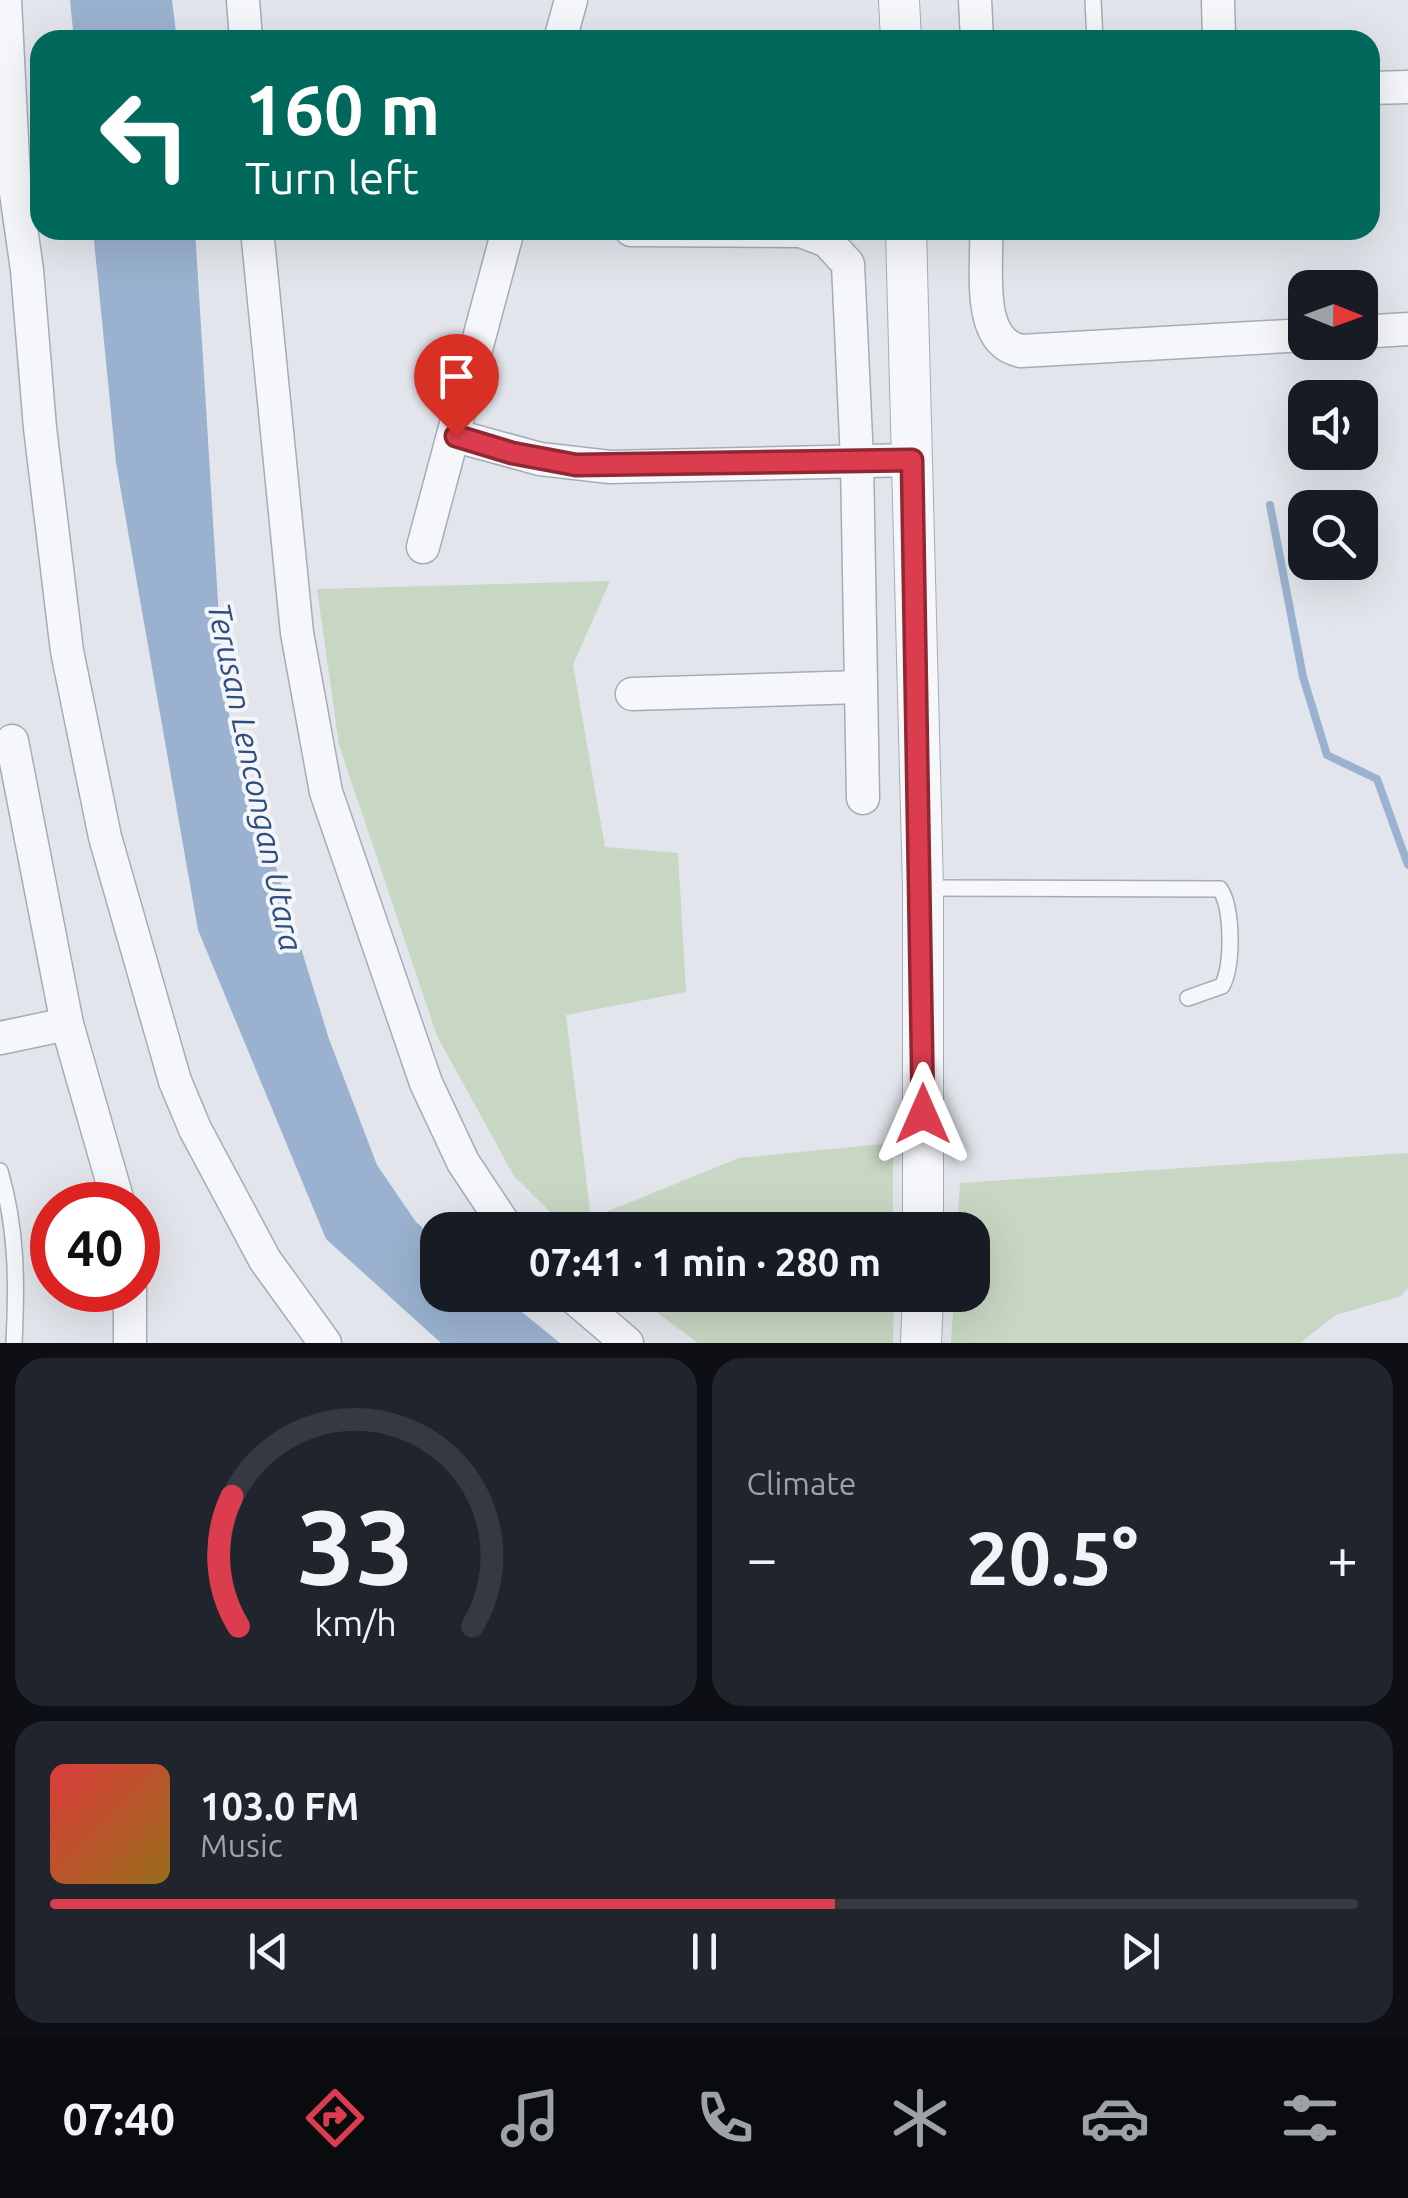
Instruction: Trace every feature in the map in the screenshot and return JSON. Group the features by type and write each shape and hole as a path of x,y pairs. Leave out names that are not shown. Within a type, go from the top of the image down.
{"street":[{"path":"5,0 14,179 27,270 46,480 70,665 105,837 170,1065 195,1129 265,1260 325,1343"},
{"path":"242,0 245,30"},
{"path":"563,30 572,0"},
{"path":"899,0 900,30"},
{"path":"976,0 977,30"},
{"path":"1218,0 1219,30"},
{"path":"1380,88 1408,87"},
{"path":"259,240 297,632 326,792 426,1083 462,1162 496,1212"},
{"path":"424,547 505,240"},
{"path":"819,240 839,250 851,282 863,798"},
{"path":"906,240 923,888 923,1212"},
{"path":"986,240 991,330 1006,348 1021,351 1288,336"},
{"path":"1378,331 1408,329"},
{"path":"456,436 512,453 576,465 912,460"},
{"path":"632,694 860,688"},
{"path":"12,741 68,1024 113,1182"},
{"path":"0,1038 68,1024"},
{"path":"130,1312 130,1343"},
{"path":"591,1312 627,1343"},
{"path":"921,1343 922,1312"}],"lane":[{"path":"1093,0 1094,30"},
{"path":"923,888 1220,889 1227,900 1225,983 1188,998"},
{"path":"0,1171 11,1209 18,1263 14,1343"},
{"path":"0,1266 18,1263"}],"green space":[{"path":"610,581 573,665 605,847 678,853 686,992 566,1015 590,1212 550,1212 514,1176 437,1036 339,745 317,589"},
{"path":"893,1143 893,1212 606,1212 739,1158"},
{"path":"1408,1153 1408,1288 1401,1296 1336,1315 1300,1343 951,1343 953,1312 990,1312 990,1212 958,1212 960,1183"},
{"path":"656,1312 894,1312 893,1343 698,1343"}],"water":[{"path":"70,0 172,0 176,30 73,30"},
{"path":"94,240 196,240 224,698 329,1039 377,1165 420,1225 420,1312 522,1312 560,1343 441,1343 326,1239 198,930 116,463"}],"waterway":[{"path":"1270,505 1303,677 1327,755 1377,779 1408,865"}],"route":[{"path":"456,436 512,453 576,465 912,460 923,888 923,1114"}],"water label":[{"name":"Terusan Lencongan Utara","path":"255,777"}]}
